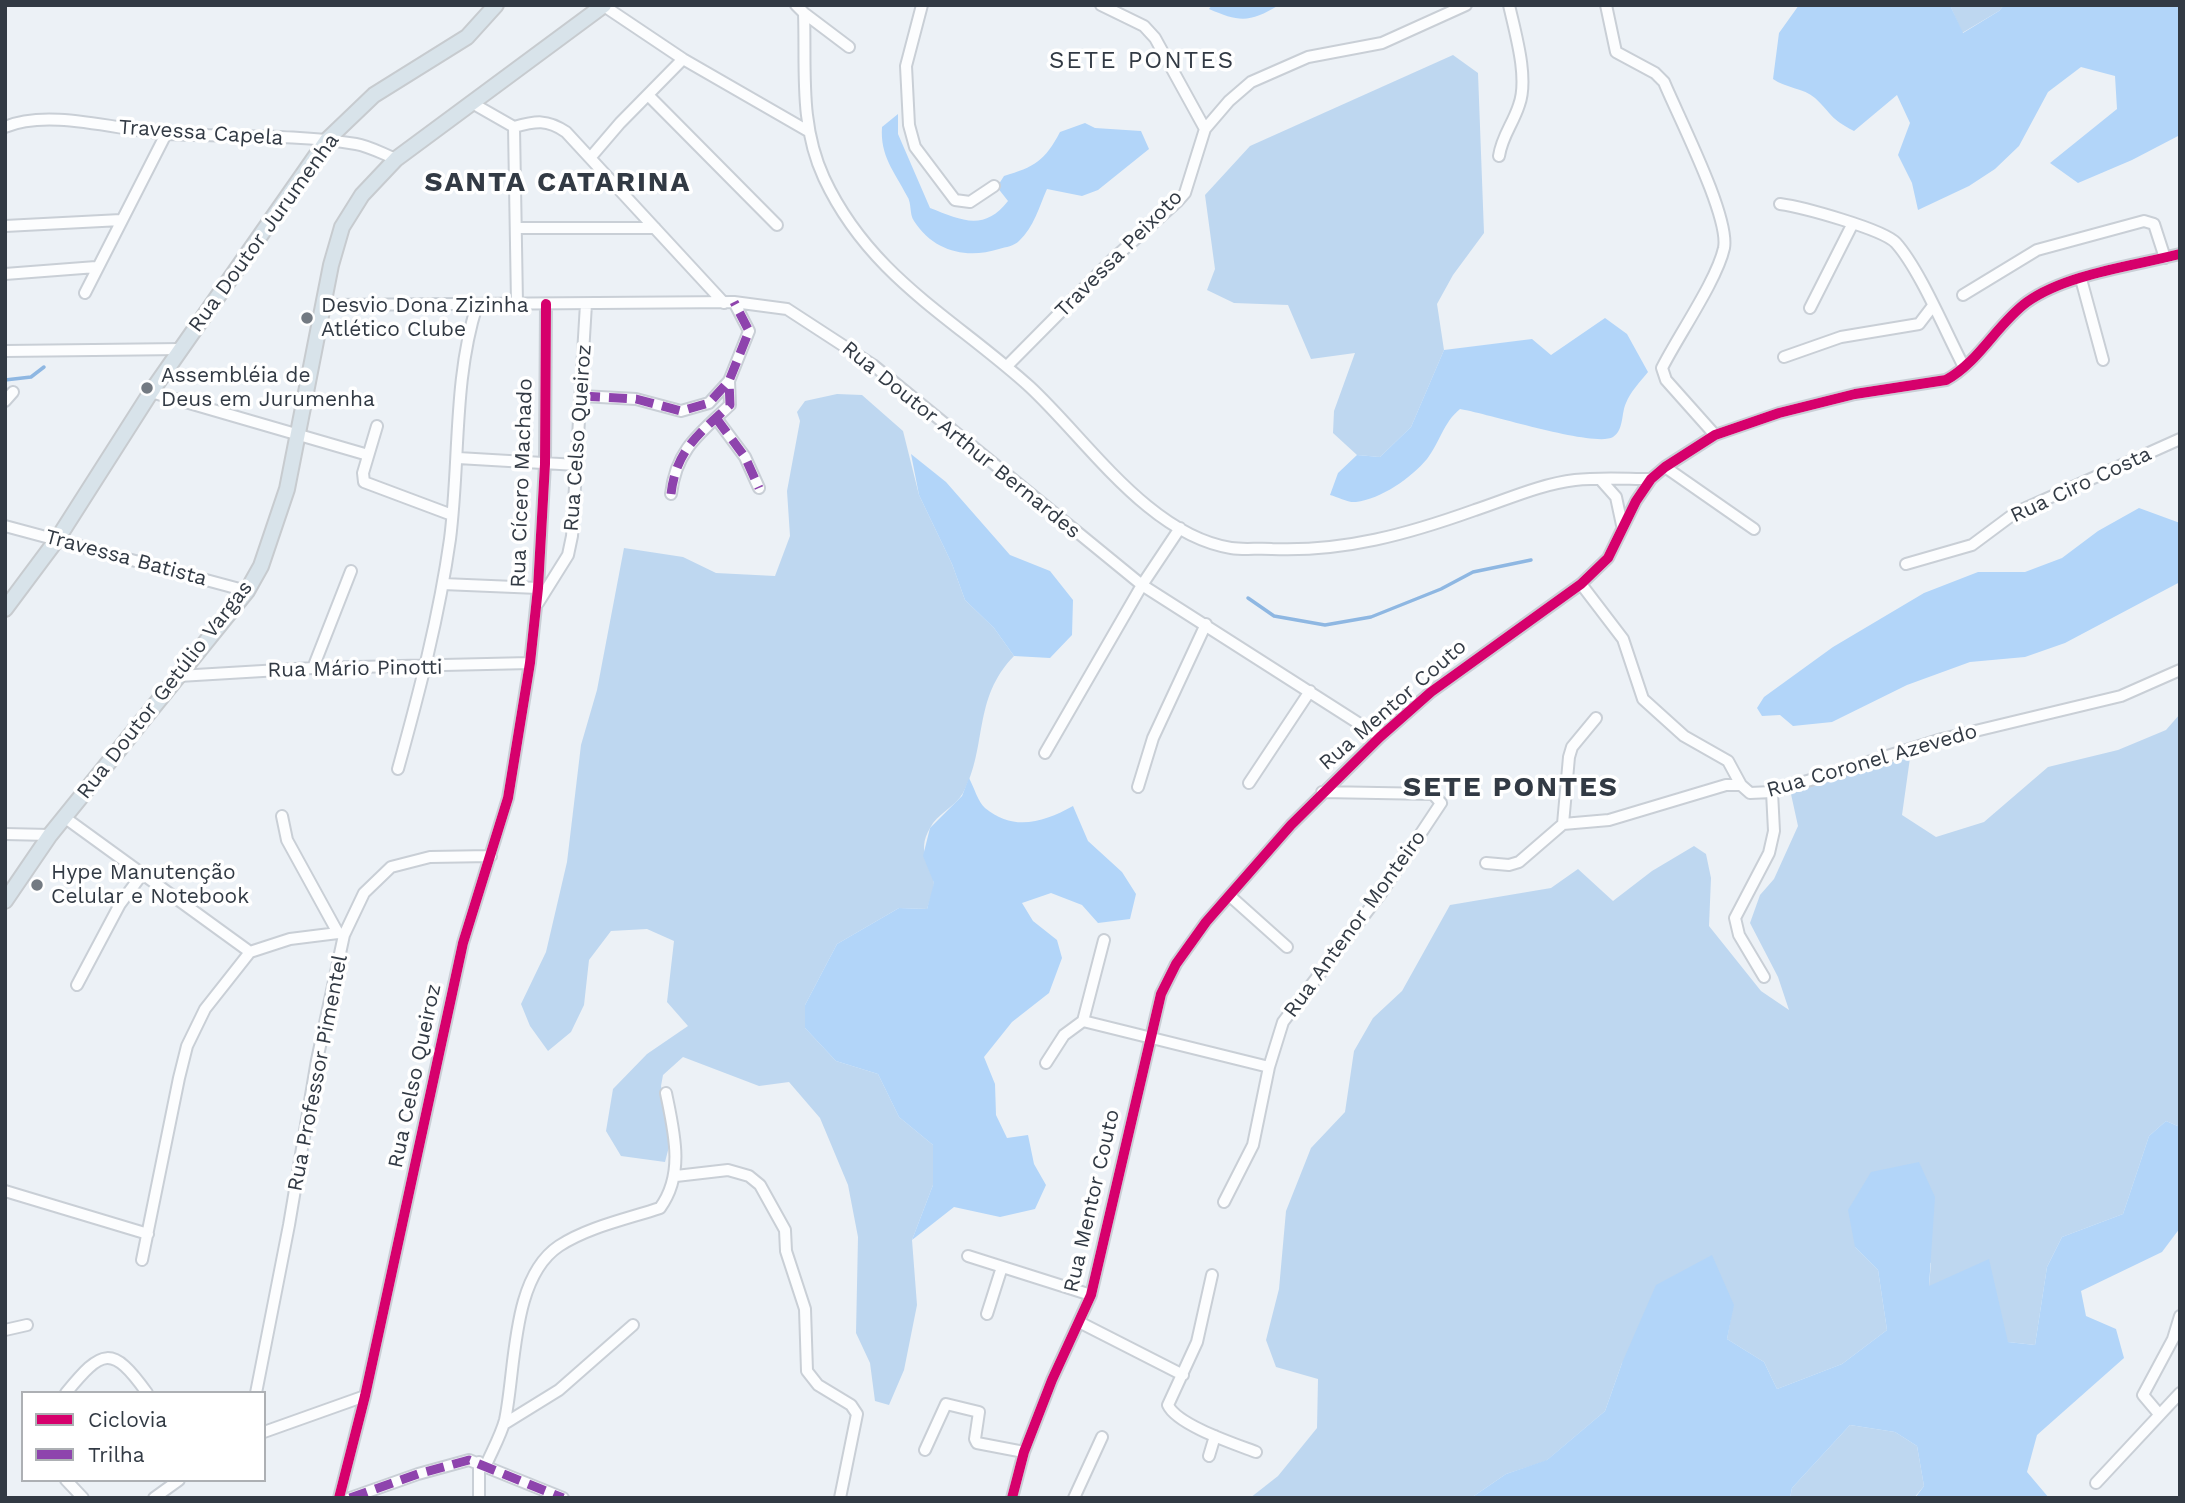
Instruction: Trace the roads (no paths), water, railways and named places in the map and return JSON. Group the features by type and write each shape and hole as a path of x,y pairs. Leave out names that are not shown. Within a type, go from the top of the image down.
{"main road":[{"name":"Rua Doutor Jurumenha","path":"5,609 58,538 151,392 327,140 374,95 467,37 496,5"},
{"name":"Rua Doutor Getúlio Vargas","path":"5,901 64,817 247,591 273,533 299,436 323,305 342,227 362,195 396,159 604,5"}],"street":[{"path":"604,5 683,59 808,131"},
{"path":"922,5 906,66 909,125 915,148 955,200 970,202 995,186"},
{"path":"1101,5 1144,26 1155,38 1205,129"},
{"name":"Travessa Peixoto","path":"1007,366 1113,259 1185,193 1205,129 1229,101 1251,82 1308,57 1382,43 1466,5"},
{"path":"1499,156 1504,132 1520,104 1521,93 1519,47 1508,5"},
{"path":"1606,5 1616,52 1655,73 1664,82 1716,207 1723,233 1724,247 1717,266 1662,368 1666,380 1715,435"},
{"path":"800,9 849,47"},
{"path":"800,9 803,98 808,131 823,176 840,208 889,270 915,297 1007,366 1053,408 1139,500 1180,528 1230,548 1301,551 1356,546 1446,520 1542,487 1575,480 1651,480"},
{"path":"590,158 683,59"},
{"path":"649,96 778,226"},
{"path":"472,103 514,127 539,120 553,123 566,132 729,303 749,331 729,381 709,403 681,411 636,399 582,396"},
{"name":"Travessa Capela","path":"5,127 19,121 41,119 166,134 327,140 360,145 396,159"},
{"path":"514,127 516,303"},
{"path":"85,293 166,134"},
{"path":"1780,204 1809,209 1852,225 1875,229 1895,242 1911,264 1964,367"},
{"path":"5,226 121,220"},
{"path":"1963,296 2037,250 2144,220 2154,224 2165,258"},
{"path":"1810,308 1852,225"},
{"path":"517,228 655,228"},
{"name":"Rua Mentor Couto","path":"1012,1498 1024,1452 1091,1295 1161,994 1176,964 1193,939 1322,792 1440,685 1581,584 1608,558 1622,525 1651,480 1665,467 1715,435 1779,413 1855,394 1935,383 1964,367 1995,332 2028,301 2081,279 2180,254"},
{"path":"5,274 96,267"},
{"path":"2081,279 2103,360"},
{"name":"Rua Doutor Arthur Bernardes","path":"323,305 729,303 787,309 873,365 1142,585 1380,737"},
{"name":"Rua Cícero Machado","path":"530,663 537,605 545,464 546,304"},
{"name":"Rua Celso Queiroz","path":"537,605 568,555 577,466 586,304"},
{"path":"398,769 426,667 443,584 458,458 462,373 477,305"},
{"path":"1784,357 1841,337 1919,324 1932,307"},
{"path":"5,351 182,349"},
{"path":"671,494 674,471 686,449 730,405 729,381"},
{"path":"5,401 13,392"},
{"path":"151,392 369,455"},
{"path":"716,418 745,457 759,488"},
{"path":"377,426 363,479 367,485 452,515"},
{"name":"Rua Ciro Costa","path":"1906,564 1972,545 2015,513 2180,439"},
{"path":"458,458 577,466"},
{"path":"1665,467 1754,529"},
{"path":"1600,479 1616,497 1622,525"},
{"name":"Travessa Batista","path":"5,526 58,538 247,591"},
{"path":"1045,753 1142,585 1180,528"},
{"path":"313,668 351,570"},
{"path":"443,584 538,588"},
{"name":"Rua Coronel Azevedo","path":"1581,584 1623,639 1643,699 1684,736 1728,761 1741,785 1751,793 1772,792 1942,739 2121,696 2180,670"},
{"path":"1138,787 1153,737 1206,624"},
{"name":"Rua Celso Queiroz","path":"339,1498 365,1396 463,943 508,798 530,663"},
{"name":"Rua Mário Pinotti","path":"179,676 313,668 530,663"},
{"path":"1249,783 1310,691"},
{"path":"1563,824 1569,757 1573,747 1596,718"},
{"path":"1486,863 1509,865 1519,862 1563,824 1609,820 1726,785 1741,785"},
{"name":"Rua Antenor Monteiro","path":"1224,1202 1253,1145 1269,1067 1283,1022 1382,892 1440,803 1433,794 1322,792"},
{"path":"1764,977 1739,935 1735,918 1769,853 1774,831 1772,792"},
{"path":"142,1260 187,1046 205,1009 250,952 290,939 341,934 287,840 282,816"},
{"path":"64,817 250,952"},
{"path":"5,834 50,835"},
{"name":"Rua Professor Pimentel","path":"256,1391 341,934 364,893 391,867 430,857 491,856"},
{"path":"77,985 120,904 143,873"},
{"path":"1230,896 1287,947"},
{"path":"1046,1063 1064,1035 1083,1021 1104,940"},
{"path":"1083,1021 1269,1067"},
{"path":"480,1498 482,1464 504,1424 523,1305 531,1276 542,1261 578,1236 660,1208 676,1176 674,1133 666,1093"},
{"path":"676,1176 728,1170 749,1175 760,1185 785,1230 786,1251 805,1309 807,1371 818,1385 851,1405 857,1414 839,1498"},
{"path":"5,1191 149,1234"},
{"path":"968,1256 1091,1295"},
{"path":"987,1314 1002,1267"},
{"path":"1212,1275 1203,1322 1183,1375 1170,1400 1170,1409 1215,1436 1256,1452"},
{"path":"2159,1414 2143,1395 2172,1339 2180,1316"},
{"path":"1079,1322 1183,1375"},
{"path":"5,1330 27,1325"},
{"path":"504,1424 559,1390 633,1325"},
{"path":"68,1391 87,1368 104,1357 121,1362 144,1391"},
{"path":"2095,1483 2180,1394"},
{"path":"266,1431 365,1396"},
{"path":"926,1450 946,1404 979,1412 977,1443 1024,1452"},
{"path":"1209,1456 1215,1436"},
{"path":"1074,1498 1102,1437"},
{"path":"350,1498 459,1461 482,1464 563,1498"},
{"path":"68,1482 83,1498"},
{"path":"153,1498 176,1482"}],"waterway":[{"path":"5,380 31,377 44,367"},
{"path":"1248,598 1274,616 1325,625 1371,617 1441,589 1473,572 1531,560"}],"place":[{"name":"Desvio Dona Zizinha Atlético Clube","path":"307,318"},
{"name":"Assembléia de Deus em Jurumenha","path":"147,388"},
{"name":"Hype Manutenção Celular e Notebook","path":"37,885"}],"district":[{"name":"SETE PONTES","path":"1142,61"},
{"name":"SANTA CATARINA","path":"558,183"},
{"name":"SETE PONTES","path":"1511,788"}]}
